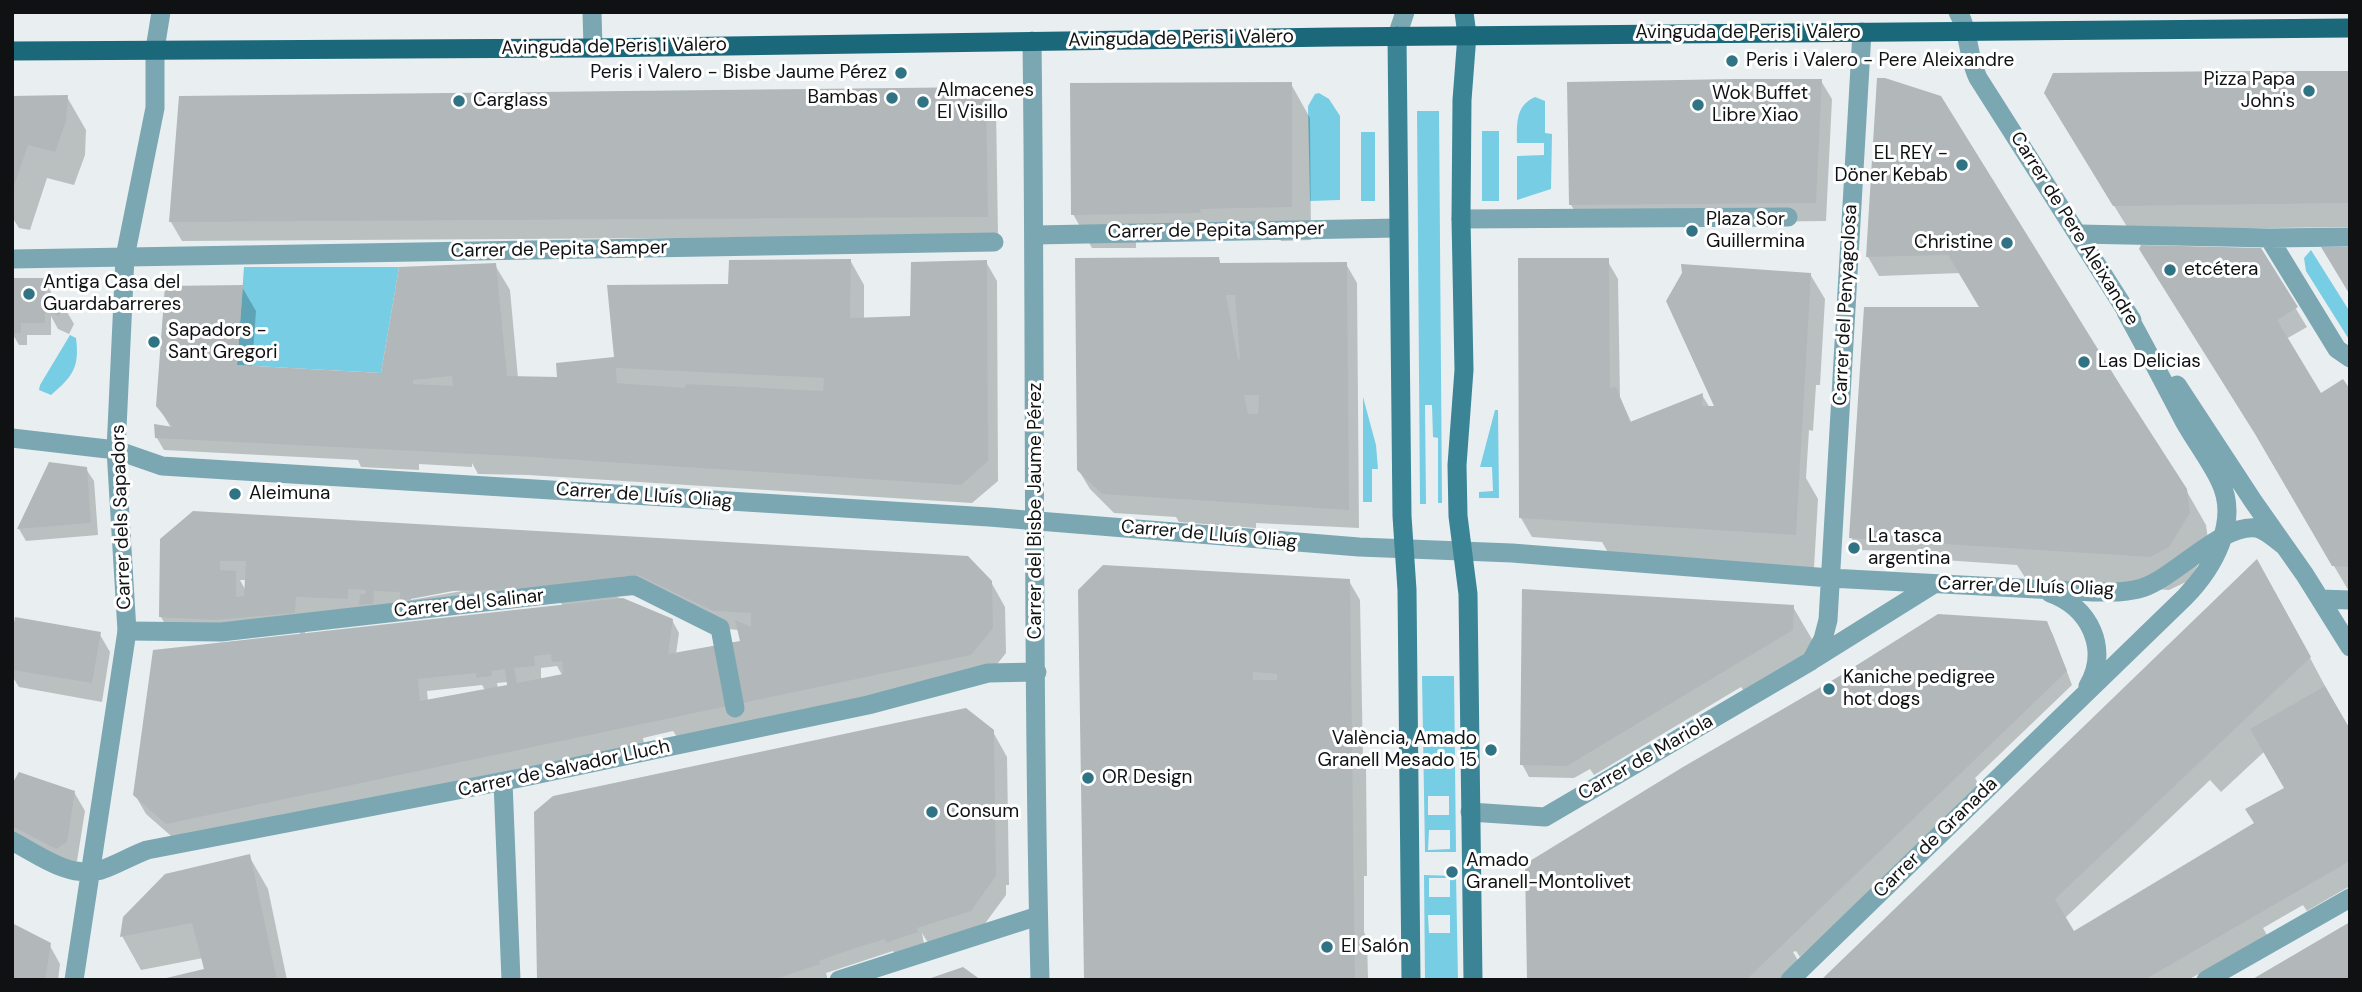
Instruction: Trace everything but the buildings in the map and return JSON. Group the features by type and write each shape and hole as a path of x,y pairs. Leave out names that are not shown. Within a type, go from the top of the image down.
{"main road":[{"path":"1464,12 1466,36 1462,100 1461,219 1464,370 1457,465 1458,516 1468,594 1473,980"},
{"name":"Avinguda de Peris i Valero","path":"12,51 593,48 1966,31 2346,23"},
{"path":"1396,36 1411,980"}],"street":[{"name":"Carrer dels Sapadors","path":"74,980 127,631 116,450 125,257 155,108 155,49 162,12"},
{"path":"592,12 593,48"},
{"path":"1396,36 1405,12"},
{"name":"Carrer de Pere Aleixandre","path":"1958,12 1966,31 1970,62 1978,78 2126,312 2204,423 2350,647"},
{"name":"Carrer del Penyagolosa","path":"1830,579 1862,32"},
{"name":"Carrer del Bisbe Jaume Pérez","path":"1031,41 1035,235 1040,980"},
{"path":"1461,219 1788,217"},
{"name":"Carrer de Pepita Samper","path":"1035,235 1398,228"},
{"path":"2079,234 2350,237"},
{"path":"2269,238 2337,349 2350,358"},
{"name":"Carrer de Pepita Samper","path":"12,259 994,242"},
{"name":"Carrer de Granada","path":"1790,980 2193,588 2205,573 2224,535 2225,502 2221,483 2126,312"},
{"name":"Carrer de Lluís Oliag","path":"12,438 116,450 162,466 1035,521 1830,579 2093,592 2120,592 2143,587 2177,569 2224,535 2240,529 2255,528 2266,532 2283,545"},
{"path":"1811,661 1823,639 1828,620 1830,579"},
{"name":"Carrer de Mariola","path":"1470,812 1545,817 1811,661 1935,584"},
{"name":"Carrer del Salinar","path":"127,631 221,632 634,585 720,628 736,708"},
{"name":"Carrer de Granada","path":"2037,589 2063,597 2076,607 2088,622 2095,640 2098,660 2094,675 2082,696"},
{"path":"2320,599 2350,600"},
{"name":"Carrer de Salvador Lluch","path":"92,872 147,850 503,782 869,705 988,673 1037,672"},
{"path":"503,782 511,980"},
{"path":"12,841 72,871 92,872"},
{"path":"2206,980 2350,898"},
{"path":"839,980 1038,916"}],"shaded area":[{"path":"1319,93 1329,99 1340,116 1340,200 1310,201 1308,106 1315,94"},
{"path":"1535,97 1545,101 1545,133 1552,134 1551,189 1517,200 1517,156 1544,155 1544,143 1517,143 1517,122 1521,110"},
{"path":"1417,111 1439,111 1442,503 1438,503 1438,438 1433,437 1432,405 1425,405 1426,504 1420,504"},
{"path":"1482,131 1499,131 1499,201 1482,201"},
{"path":"1361,132 1375,132 1375,201 1361,201"},
{"path":"2311,250 2350,312 2350,341 2306,271 2304,258"},
{"path":"244,267 399,267 381,373 237,365"},
{"path":"70,335 76,338 77,348 73,371 51,395 39,390 40,385"},
{"path":"1363,397 1376,445 1378,469 1372,469 1372,502 1363,502"},
{"path":"1495,410 1498,410 1499,498 1479,498 1479,492 1493,491 1492,467 1480,467"},
{"path":"1422,676 1454,676 1456,852 1425,852","holes":["1428,796 1449,796 1449,815 1428,815","1429,830 1450,830 1450,849 1428,850"]},
{"path":"1424,875 1456,876 1458,980 1425,980","holes":["1429,878 1450,878 1450,897 1429,897","1428,915 1450,915 1450,933 1429,933"]}],"place":[{"name":"Peris i Valero - Pere Aleixandre","path":"1732,61"},
{"name":"Peris i Valero - Bisbe Jaume Pérez","path":"901,73"},
{"name":"Pizza Papa John's","path":"2309,91"},
{"name":"Bambas","path":"892,98"},
{"name":"Carglass","path":"459,101"},
{"name":"Almacenes El Visillo","path":"923,102"},
{"name":"Wok Buffet Libre Xiao","path":"1698,105"},
{"name":"EL REY - Döner Kebab","path":"1962,165"},
{"name":"Plaza Sor Guillermina","path":"1692,231"},
{"name":"Christine","path":"2007,243"},
{"name":"etcétera","path":"2170,270"},
{"name":"Antiga Casa del Guardabarreres","path":"29,294"},
{"name":"Sapadors - Sant Gregori","path":"154,342"},
{"name":"Las Delicias","path":"2084,362"},
{"name":"Aleimuna","path":"235,494"},
{"name":"La tasca argentina","path":"1854,548"},
{"name":"Kaniche pedigree hot dogs","path":"1829,689"},
{"name":"València, Amado Granell Mesado 15","path":"1491,750"},
{"name":"OR Design","path":"1088,778"},
{"name":"Consum","path":"932,812"},
{"name":"Amado Granell-Montolivet","path":"1452,872"},
{"name":"El Salón","path":"1327,947"}]}
